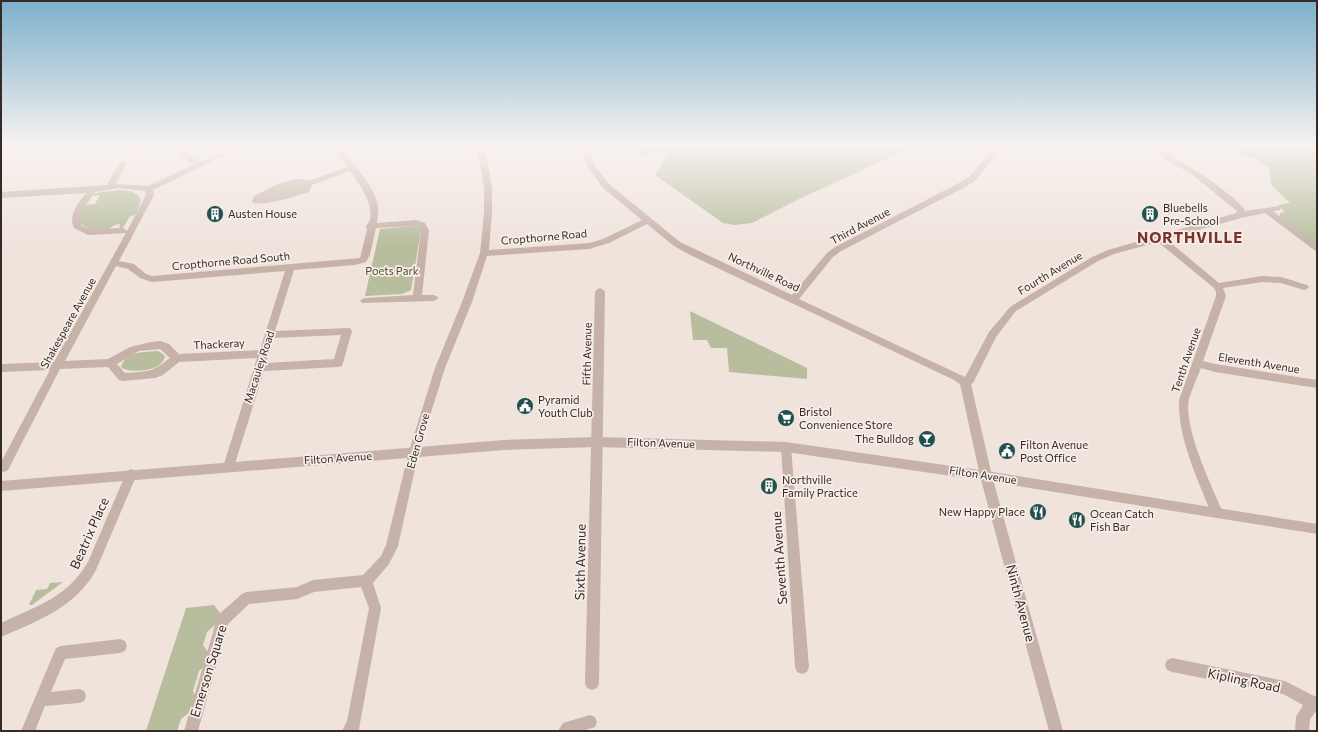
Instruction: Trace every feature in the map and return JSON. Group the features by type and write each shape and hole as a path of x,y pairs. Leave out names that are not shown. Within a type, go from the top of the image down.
{"street":[{"path":"110,186 113,180"},
{"path":"1,195 92,190 110,186 127,186 150,189 168,180"},
{"path":"308,184 306,190 297,193 260,201 255,200 288,183 302,181 308,184 318,180"},
{"path":"360,180 373,202 374,211 370,226 416,223 425,230 417,298"},
{"name":"Eden Grove","path":"366,581 385,560 392,546 414,451 440,368 472,289 484,253 488,213 487,180"},
{"name":"Northville Road","path":"601,180 610,190 677,244 691,252 794,299 956,376 965,382"},
{"name":"Third Avenue","path":"794,299 830,255 838,249 969,180"},
{"path":"1204,180 1241,210 1240,215"},
{"name":"Shakespeare Avenue","path":"4,468 57,366 114,264 148,198 150,189"},
{"path":"92,190 77,212 76,220 78,226 88,232 116,230"},
{"name":"Fourth Avenue","path":"965,382 969,380 992,335 1013,309 1095,259 1112,252 1240,215 1278,208"},
{"path":"1266,210 1317,249"},
{"name":"Cropthorne Road","path":"484,253 589,246 606,241 648,220"},
{"name":"Cropthorne Road South","path":"114,264 131,266 143,276 152,279 355,262 360,261 365,257 370,226"},
{"path":"1160,239 1216,286 1262,279 1281,280 1304,287"},
{"name":"Macauley Road","path":"228,466 290,268"},
{"name":"Tenth Avenue","path":"1216,286 1221,292 1221,296 1184,400 1183,410 1189,436 1217,513"},
{"name":"Fifth Avenue","path":"596,442 600,291"},
{"path":"365,301 434,298"},
{"path":"259,367 338,363 347,331 269,335"},
{"path":"1,368 110,363 133,349 141,346 160,345 166,347 177,358 159,372 151,376 123,376 110,363"},
{"name":"Thackeray","path":"177,358 263,354"},
{"name":"Eleventh Avenue","path":"1198,363 1215,368 1317,384"},
{"path":"965,382 986,476"},
{"name":"Filton Avenue","path":"1,486 228,466 504,445 596,442 786,447 986,476 1317,529"},
{"name":"Sixth Avenue","path":"592,683 596,522 596,442"},
{"name":"Seventh Avenue","path":"786,447 802,667"},
{"name":"Beatrix Place","path":"1,630 45,611 66,597 80,584 92,566 131,474"},
{"name":"Ninth Avenue","path":"986,476 1056,731"},
{"path":"349,731 354,724 375,608 374,601 366,581"},
{"name":"Emerson Square","path":"190,731 223,620 246,598 297,594 313,586 366,581"},
{"path":"28,731 61,653 120,646"},
{"name":"Kipling Road","path":"1172,665 1285,688 1315,703 1303,717 1302,731"},
{"path":"41,700 79,696"},
{"path":"565,731 568,728 590,722"}],"green space":[{"path":"662,180 840,180 752,223 735,225 723,223"},
{"path":"1271,180 1317,180 1317,246 1280,218 1280,213 1285,212 1278,205 1290,203 1272,186"},
{"path":"302,183 304,187 302,189 266,197 291,184"},
{"path":"120,190 135,193 141,200 136,215 130,216 123,228 119,229 120,224 102,231 88,228 79,222 80,211 86,205 95,204 100,195 93,196 95,193"},
{"name":"Poets Park","path":"414,226 419,227 421,230 411,290 402,294 365,296 380,229"},
{"path":"690,311 807,368 807,379 729,372 727,348 711,348 707,340 693,340"},
{"path":"158,351 165,357 156,367 138,371 128,370 121,367 123,362 131,355 141,352"},
{"path":"63,582 32,605 29,605 36,590 47,589 50,583"},
{"path":"214,605 220,613 216,624 207,632 203,645 208,652 203,668 199,671 193,691 195,695 190,712 181,719 177,731 146,731 186,608"}],"place":[{"name":"Austen House","path":"215,214"},
{"name":"Bluebells Pre-School","path":"1150,214"},
{"name":"Pyramid Youth Club","path":"525,406"},
{"name":"Bristol Convenience Store","path":"786,418"},
{"name":"The Bulldog","path":"927,439"},
{"name":"Filton Avenue Post Office","path":"1007,451"},
{"name":"Northville Family Practice","path":"769,486"},
{"name":"New Happy Place","path":"1038,512"},
{"name":"Ocean Catch Fish Bar","path":"1077,520"}],"district":[{"name":"NORTHVILLE","path":"1190,238"}]}
